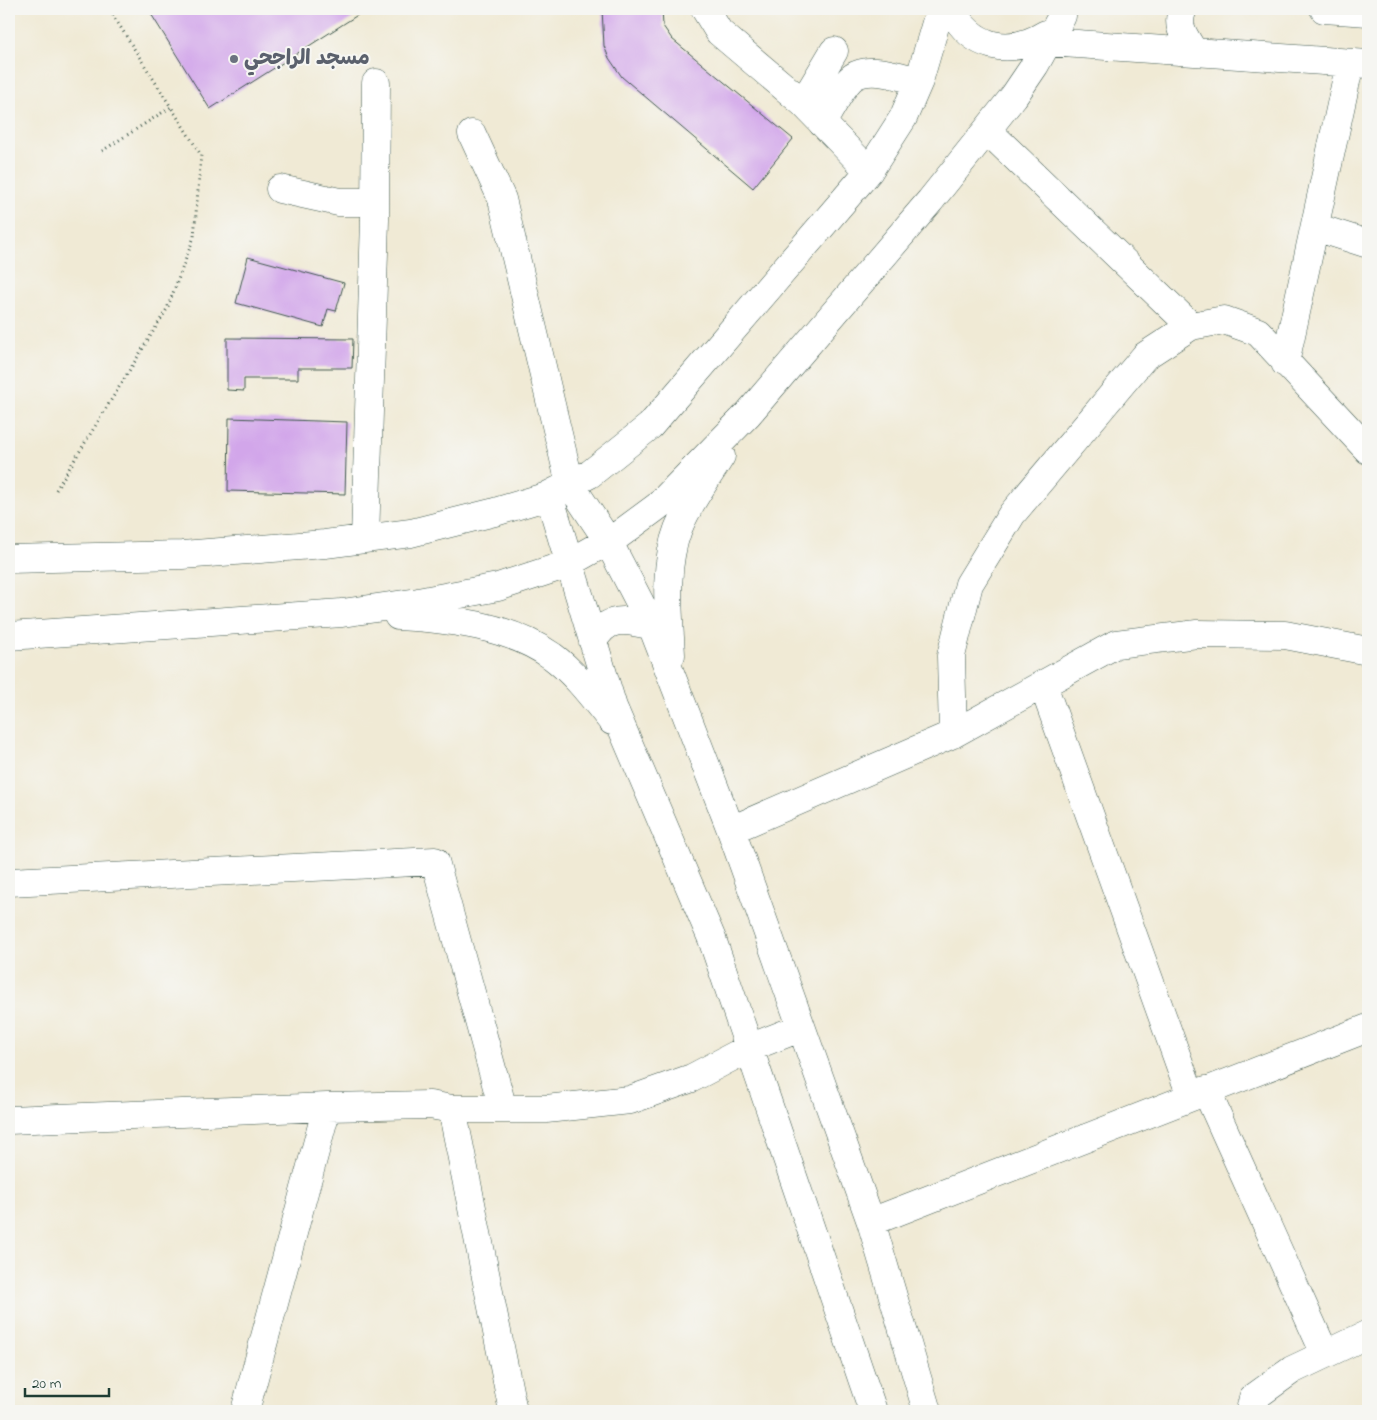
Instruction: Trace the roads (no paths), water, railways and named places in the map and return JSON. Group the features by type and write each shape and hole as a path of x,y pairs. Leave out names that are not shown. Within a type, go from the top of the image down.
{"street":[{"path":"705,9 719,32 803,103 869,171"},
{"path":"9,559 182,555 365,539 420,531 495,512 560,489 590,474 650,426 690,383 869,171 903,118 919,81 940,9"},
{"path":"951,9 959,23 973,36 990,44 1009,47 1039,43 1359,63 1314,227 1285,363"},
{"path":"1184,9 1180,18 1180,28 1194,52"},
{"path":"1324,9 1368,12"},
{"path":"9,636 342,613 418,602 498,586 571,562 608,541 658,506 748,414 988,131 1030,72 1039,43 1064,13"},
{"path":"803,103 834,51"},
{"path":"822,123 853,77 866,73 888,74 919,81"},
{"path":"365,539 375,202 376,83"},
{"path":"988,131 1192,326"},
{"path":"472,134 502,198 560,489 571,562 593,642 614,707 712,939 873,1411"},
{"path":"280,189 339,202 375,202"},
{"path":"1314,227 1368,244"},
{"path":"953,734 951,656 969,584 1012,514 1145,356 1192,326 1224,320 1258,332 1368,450"},
{"path":"673,679 668,601 670,559 678,529 691,503 748,414"},
{"path":"560,489 608,541 652,626 731,830 800,1028 871,1222 927,1411"},
{"path":"342,613 429,618 475,625 513,635 552,656 585,688 628,740"},
{"path":"593,642 600,629 612,623 624,620 652,626"},
{"path":"731,830 953,734 1116,644 1196,634 1285,634 1368,651"},
{"path":"1043,685 1198,1093 1325,1354"},
{"path":"9,882 435,861 503,1109"},
{"path":"9,1120 430,1104 452,1109 546,1109 630,1100 692,1078 749,1048 800,1028"},
{"path":"871,1222 1368,1028"},
{"path":"245,1411 327,1107"},
{"path":"452,1109 513,1411"},
{"path":"1250,1411 1253,1398 1292,1370 1368,1334"}],"place":[{"name":"مسجد الراجحي","path":"234,59"}]}
